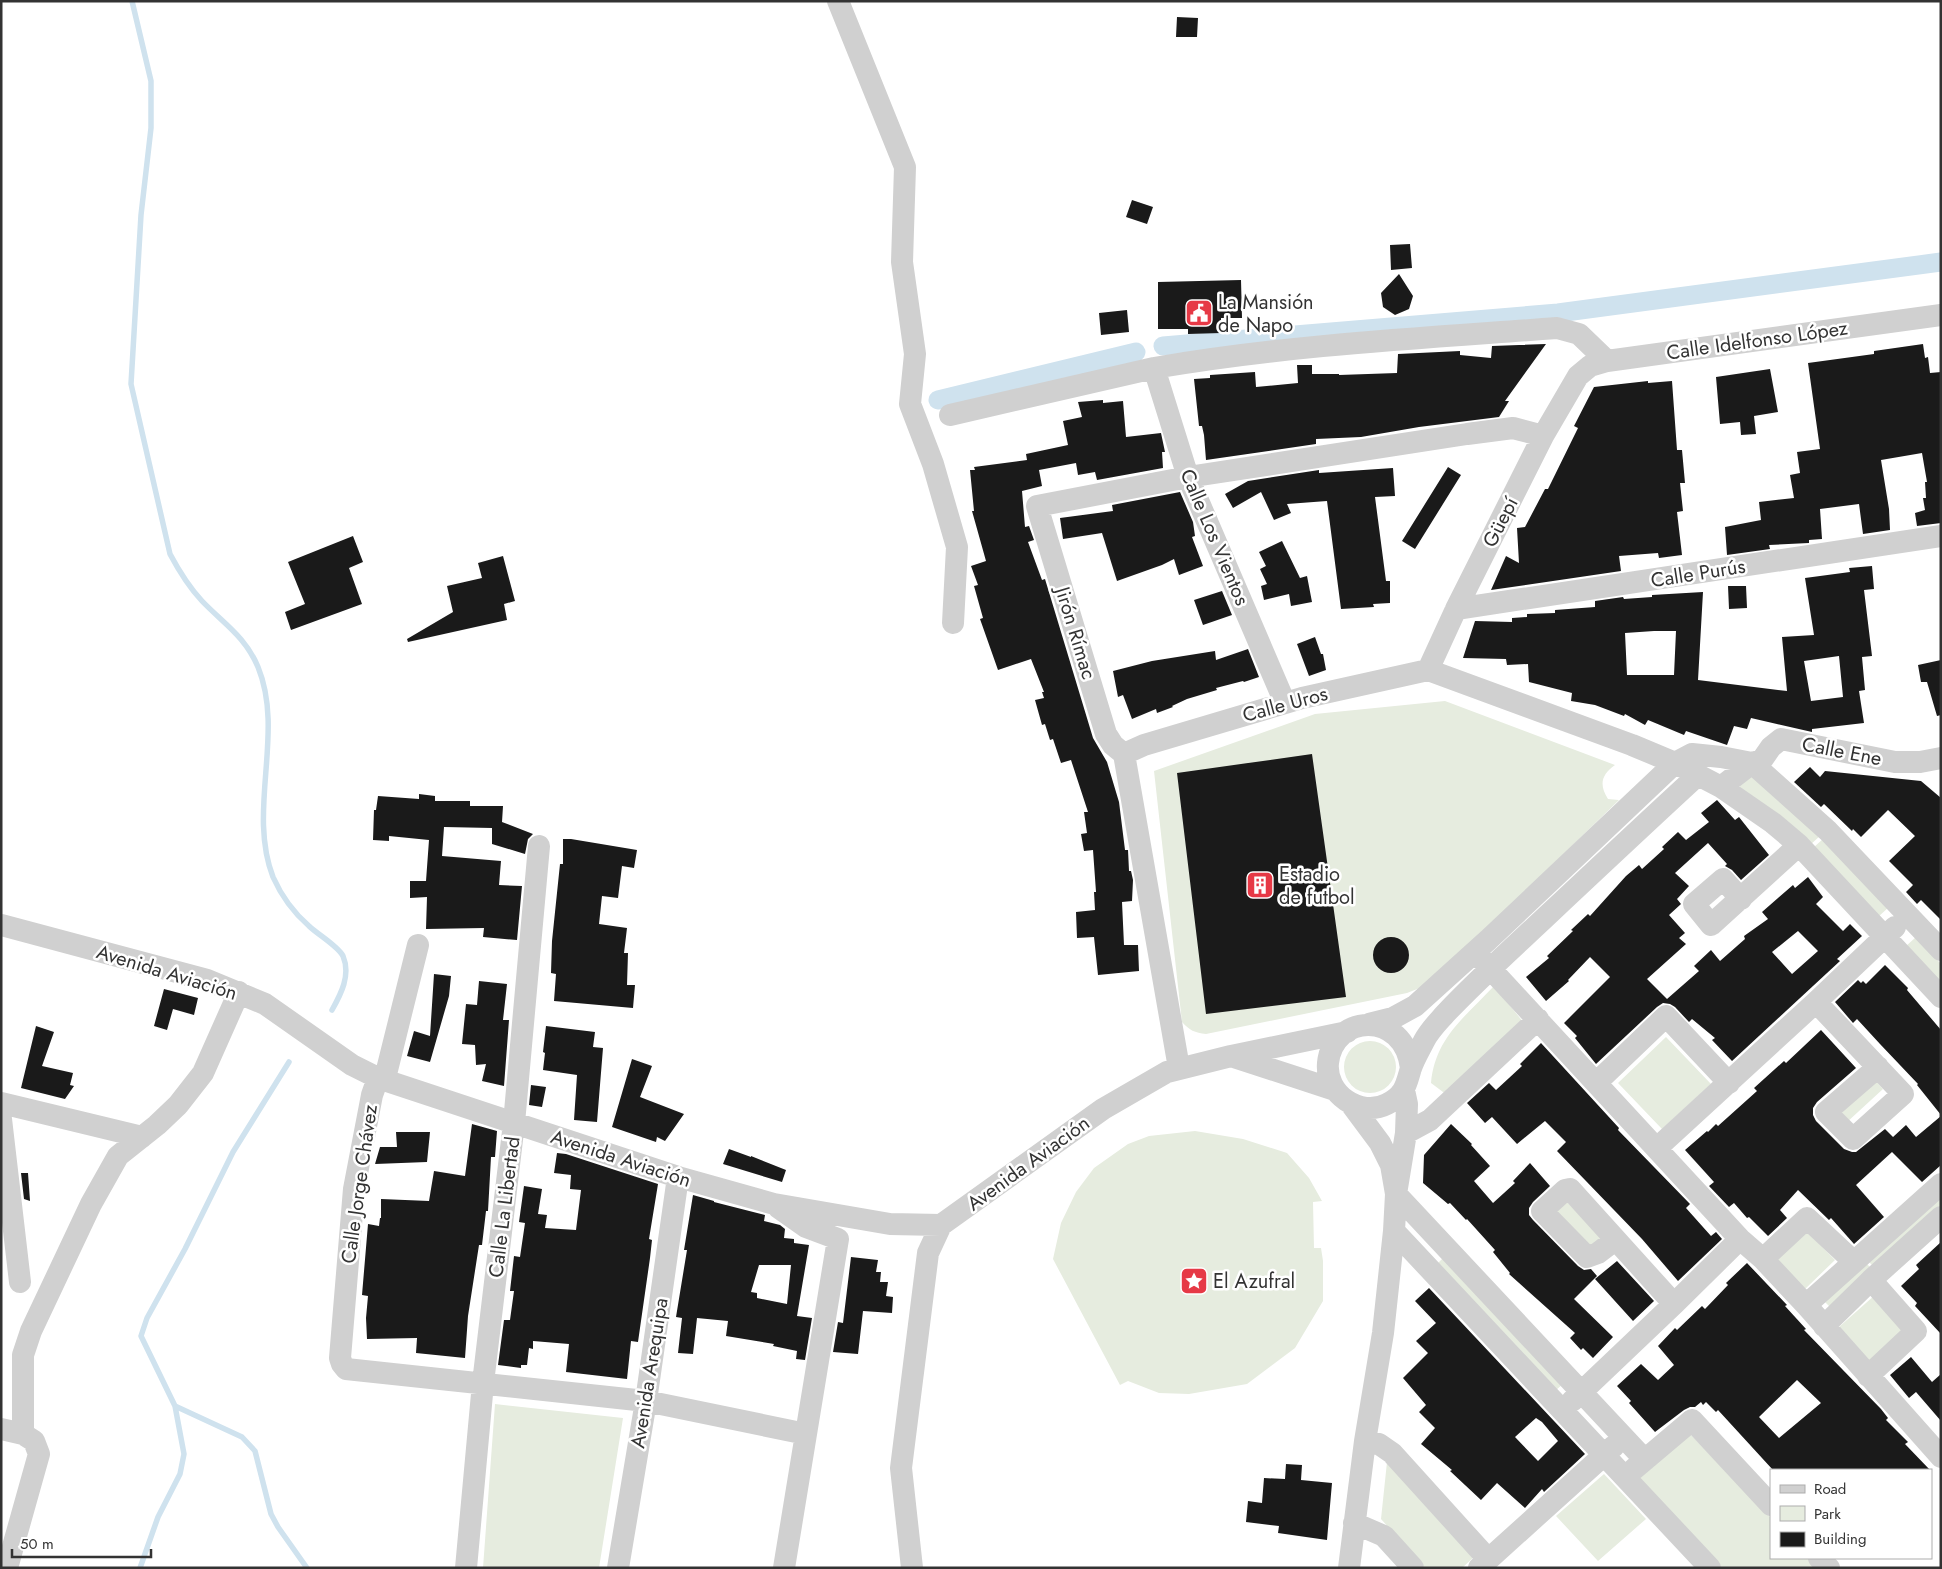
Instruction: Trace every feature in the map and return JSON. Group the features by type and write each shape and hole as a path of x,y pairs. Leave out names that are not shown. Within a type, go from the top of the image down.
{"street":[{"path":"838,1 905,167 902,262 916,354 910,404 934,464 957,547 953,623"},
{"name":"Calle Idelfonso López","path":"1578,376 1590,366 1607,361 1941,315"},
{"path":"950,415 1186,362 1348,343 1557,328 1579,334 1607,361"},
{"name":"Calle Los Vientos","path":"1154,368 1188,477 1285,703"},
{"name":"Güepí","path":"1428,670 1456,609 1543,436 1578,376"},
{"path":"1188,477 1513,428 1543,436"},
{"name":"Jirón Rímac","path":"1134,749 1113,745 1106,734 1037,506 1188,477"},
{"name":"Calle Purús","path":"1456,609 1941,536"},
{"path":"1428,670 1632,745 1675,763 1721,787 1773,823 1799,845 1941,997"},
{"name":"Calle Uros","path":"1134,749 1285,703 1428,670"},
{"name":"Calle Ene","path":"1752,763 1762,760 1771,747 1781,739 1895,762 1920,762 1941,758"},
{"path":"1632,745 1652,769 1652,786"},
{"path":"1134,749 1179,1068"},
{"path":"1645,1460 1396,1194 1391,1165 1380,1143 1329,1078 1330,1052 1337,1041 1347,1032 1358,1027 1393,1018 1415,1006 1476,952 1675,763 1692,754 1721,756 1752,763 1828,832 1941,950"},
{"path":"1721,787 1752,763"},
{"path":"1411,1068 1426,1038 1445,1014 1491,968 1698,775"},
{"path":"1711,925 1799,845"},
{"name":"Calle La Libertad","path":"466,1568 483,1383 514,1123 539,846"},
{"path":"1657,1148 1816,1002 1908,914"},
{"name":"Avenida Aviación","path":"1,924 207,980 239,992 265,1004 352,1066 378,1078 678,1177 774,1204 890,1224 940,1225 1103,1109 1167,1072 1231,1056 1347,1032"},
{"name":"Calle Jorge Chávez","path":"418,945 387,1070 378,1078 372,1095 354,1189 340,1358 346,1369 483,1383"},
{"path":"1476,952 1740,1239 1763,1259 1806,1305 1941,1457"},
{"path":"23,1434 24,1355 31,1331 91,1204 118,1156 178,1105 203,1072 239,992"},
{"path":"1816,1002 1878,1067 1903,1094 1853,1139 1826,1112 1878,1067"},
{"path":"1596,1083 1666,1016 1729,1083"},
{"path":"1406,1133 1430,1120 1538,1020"},
{"path":"1231,1056 1343,1097 1363,1107 1374,1108 1386,1105 1404,1090 1411,1068 1410,1055 1404,1042 1394,1033 1383,1027 1369,1024"},
{"path":"1349,1568 1365,1441 1383,1333 1394,1232 1396,1194 1406,1133 1407,1104 1404,1090"},
{"path":"1,1103 142,1137"},
{"path":"1,1119 11,1279 50,1292"},
{"name":"Avenida Arequipa","path":"618,1568 646,1401 678,1177"},
{"path":"1806,1305 1941,1184"},
{"path":"774,1204 793,1220 838,1239 784,1568"},
{"path":"1824,1326 1871,1280 1941,1217"},
{"path":"1763,1259 1807,1218 1853,1261"},
{"path":"912,1568 901,1468 928,1253 940,1225"},
{"path":"1394,1232 1710,1568"},
{"path":"1562,1410 1740,1239"},
{"path":"1615,1240 1674,1304"},
{"path":"1868,1376 1916,1331 1871,1280"},
{"path":"483,1383 646,1401 806,1434"},
{"path":"1624,1478 1692,1420 1770,1504"},
{"path":"1,1429 23,1434 34,1441 39,1454 7,1568"},
{"path":"1365,1441 1379,1444 1392,1453 1484,1563 1623,1437"},
{"path":"1354,1523 1384,1536 1413,1568"},
{"path":"1820,1559 1829,1568"}],"green space":[{"path":"1445,701 1615,765 1604,776 1603,789 1608,799 1619,800 1430,984 1407,993 1206,1034 1195,1032 1187,1027 1182,1022 1154,771 1315,714"},
{"path":"1753,776 1820,836 1810,845 1739,791 1740,784"},
{"path":"1824,838 1889,907 1878,917 1813,848"},
{"path":"1916,937 1941,964 1941,985 1905,947"},
{"path":"1494,986 1524,1023 1447,1095 1431,1083 1438,1053 1462,1018"},
{"path":"1666,1037 1711,1084 1662,1129 1618,1083"},
{"path":"1365,1041 1375,1041 1389,1048 1396,1062 1396,1072 1389,1086 1375,1093 1365,1093 1355,1089 1348,1082 1344,1072 1344,1062 1348,1052 1355,1045"},
{"path":"1873,1078 1883,1089 1846,1123 1836,1113"},
{"name":"El Azufral","path":"1195,1131 1243,1139 1287,1153 1309,1178 1322,1201 1313,1202 1314,1248 1321,1248 1323,1261 1323,1301 1295,1348 1247,1384 1189,1394 1159,1393 1128,1381 1120,1385 1053,1259 1061,1223 1076,1192 1094,1168 1128,1144 1149,1136"},
{"path":"1941,1196 1941,1206 1874,1267 1869,1262"},
{"path":"1563,1199 1608,1237 1595,1249 1549,1211"},
{"path":"1804,1228 1835,1260 1803,1291 1772,1259"},
{"path":"1444,1257 1563,1384 1555,1391 1437,1264"},
{"path":"1866,1263 1872,1269 1831,1308 1825,1302"},
{"path":"1875,1295 1906,1330 1871,1364 1839,1327"},
{"path":"495,1404 623,1418 599,1568 483,1568"},
{"path":"1689,1433 1770,1517 1770,1559 1809,1559 1817,1568 1719,1568 1637,1478"},
{"path":"1387,1462 1474,1557 1462,1568 1425,1568 1381,1519"},
{"path":"1604,1474 1646,1519 1598,1561 1556,1516"}],"building":[{"path":"1177,17 1198,18 1197,37 1176,37"},
{"path":"1132,200 1153,207 1147,224 1126,217"},
{"path":"1410,244 1412,268 1391,270 1390,245"},
{"path":"1399,274 1413,296 1409,309 1395,315 1383,307 1381,293"},
{"path":"1241,280 1242,318 1221,318 1221,333 1188,334 1188,329 1158,329 1158,282"},
{"path":"1127,310 1129,332 1101,335 1099,313"},
{"path":"1546,344 1505,401 1509,401 1499,417 1419,427 1361,437 1316,439 1316,444 1206,460 1204,435 1202,426 1199,426 1194,379 1210,378 1210,375 1255,372 1256,387 1298,383 1297,365 1312,365 1312,374 1397,373 1398,354 1460,351 1460,355 1491,358 1492,346"},
{"path":"1923,344 1925,358 1928,357 1930,373 1941,372 1941,523 1917,526 1915,513 1925,510 1923,498 1926,498 1925,482 1927,482 1922,453 1881,460 1889,509 1890,530 1863,534 1859,504 1820,509 1822,539 1809,540 1809,543 1769,545 1770,549 1727,555 1725,527 1761,520 1759,502 1794,498 1790,475 1800,473 1797,452 1820,449 1808,363 1874,354 1874,351"},
{"path":"1770,369 1778,412 1754,416 1756,434 1741,435 1740,422 1720,424 1716,377"},
{"path":"1648,381 1648,383 1672,381 1677,450 1682,450 1685,483 1680,483 1683,511 1677,512 1682,555 1659,558 1658,553 1619,556 1621,571 1491,590 1506,556 1519,563 1517,528 1525,527 1545,489 1548,489 1578,428 1574,426 1594,387"},
{"path":"1103,400 1103,403 1123,401 1126,437 1161,433 1165,452 1162,452 1163,468 1097,480 1095,472 1078,475 1076,463 1039,470 1042,486 1022,491 1025,527 1029,526 1034,540 1028,542 1042,580 1045,579 1093,738 1107,762 1119,802 1125,850 1128,850 1129,871 1131,871 1133,880 1132,901 1122,902 1124,945 1138,945 1139,971 1098,975 1094,937 1077,938 1076,912 1095,910 1094,892 1096,892 1093,850 1084,851 1081,834 1087,833 1084,812 1088,812 1071,760 1061,763 1053,739 1050,740 1045,724 1042,725 1035,700 1044,698 1042,692 1044,692 1031,659 998,670 980,619 983,618 974,586 978,585 971,566 986,561 972,511 974,511 970,470 975,470 974,467 1027,460 1026,454 1068,445 1063,421 1082,417 1078,402"},
{"path":"1448,467 1461,475 1415,549 1402,541"},
{"path":"1393,468 1395,496 1375,497 1386,581 1390,581 1390,603 1373,604 1374,607 1341,609 1327,501 1287,504 1291,513 1274,520 1261,492 1233,508 1225,494 1248,481 1319,470 1319,473"},
{"path":"1180,492 1193,522 1195,536 1192,537 1203,566 1179,575 1174,559 1117,581 1102,533 1063,539 1060,518 1113,511 1112,505"},
{"path":"353,536 363,562 349,568 362,604 291,630 285,612 305,604 288,562"},
{"path":"1282,541 1300,578 1307,576 1312,602 1291,606 1289,594 1264,600 1261,586 1267,584 1260,569 1266,566 1259,552"},
{"path":"503,556 515,601 504,604 507,620 408,642 407,639 453,612 447,586 482,578 478,563"},
{"path":"1872,566 1874,589 1864,590 1872,656 1862,657 1865,690 1859,691 1864,723 1812,729 1812,732 1751,718 1747,729 1734,726 1727,745 1686,731 1684,735 1648,720 1645,725 1625,714 1624,716 1595,705 1571,701 1572,693 1529,682 1528,664 1507,665 1506,659 1463,658 1475,621 1512,622 1512,618 1527,617 1527,614 1555,613 1555,610 1595,607 1595,601 1623,597 1624,599 1652,597 1652,595 1703,592 1698,680 1787,691 1782,637 1814,635 1805,578 1850,572 1849,568","holes":["1676,631 1674,675 1627,675 1625,633","1839,656 1843,697 1811,701 1804,661"]},
{"path":"1728,586 1746,586 1747,608 1729,609"},
{"path":"1222,591 1232,615 1203,625 1194,600"},
{"path":"1315,637 1321,654 1323,654 1326,670 1309,676 1297,644"},
{"path":"1248,649 1259,677 1216,688 1217,690 1187,699 1157,713 1156,709 1132,719 1123,695 1118,697 1113,671 1152,661 1215,651 1216,660"},
{"path":"1941,660 1941,715 1937,716 1927,682 1921,682 1918,665"},
{"name":"Estadio de futbol","path":"1312,754 1346,997 1206,1014 1177,773"},
{"path":"1810,767 1820,777 1825,771 1921,781 1941,798 1941,920 1921,900 1917,904 1906,892 1913,885 1889,861 1915,836 1888,810 1861,837 1853,829 1852,831 1824,804 1821,807 1794,782"},
{"path":"419,794 435,796 435,801 470,801 470,806 503,806 502,822 533,834 528,839 525,854 492,844 492,828 444,827 442,856 501,861 499,885 522,886 517,940 483,937 484,928 426,929 427,897 410,898 410,881 426,881 429,840 389,836 389,841 373,840 374,810 376,810 378,796 419,799"},
{"path":"1717,800 1735,820 1739,817 1769,855 1741,880 1732,870 1725,866 1727,864 1708,843 1675,873 1689,886 1677,899 1681,904 1669,915 1685,933 1679,938 1686,944 1647,979 1667,999 1699,971 1694,966 1711,950 1720,961 1745,939 1744,936 1768,919 1762,912 1793,885 1795,888 1808,877 1823,897 1816,904 1843,931 1850,924 1862,936 1837,959 1840,961 1732,1061 1712,1040 1715,1038 1692,1019 1689,1022 1675,1007 1663,1003 1596,1064 1575,1038 1577,1036 1564,1023 1610,977 1590,957 1569,981 1546,1001 1526,977 1549,958 1547,956 1573,931 1571,930 1588,914 1590,916 1626,876 1639,865 1642,869 1664,849 1662,847 1678,832 1686,840 1709,822 1701,813","holes":["1798,931 1818,951 1792,974 1772,952"]},
{"path":"563,839 637,850 634,868 622,866 618,898 602,896 599,924 627,928 624,953 628,953 627,985 635,985 633,1008 554,1001 556,974 551,973 552,941 560,864 563,864"},
{"path":"1391,937 1398,938 1404,942 1408,948 1408,962 1404,968 1398,972 1391,973 1384,972 1378,968 1374,962 1373,955 1374,948 1378,942 1384,938"},
{"path":"1885,965 1908,988 1907,990 1941,1030 1941,1115 1918,1084 1857,1019 1853,1023 1835,1002 1858,980 1866,984"},
{"path":"434,974 451,976 449,996 430,1062 407,1056 414,1031 430,1036"},
{"path":"479,981 507,984 503,1020 509,1020 504,1086 482,1081 486,1064 476,1065 475,1045 462,1044 466,1004 477,1005"},
{"path":"164,989 198,998 194,1015 173,1009 167,1030 154,1026"},
{"path":"36,1026 54,1032 42,1066 73,1073 70,1085 74,1086 65,1099 21,1088"},
{"path":"546,1026 595,1032 593,1047 603,1048 597,1122 574,1120 577,1075 543,1070"},
{"path":"1821,1030 1856,1068 1817,1102 1813,1108 1813,1115 1816,1121 1844,1149 1856,1152 1885,1129 1893,1137 1906,1125 1916,1137 1941,1116 1941,1165 1922,1182 1892,1152 1856,1185 1884,1217 1854,1244 1831,1218 1829,1220 1798,1190 1780,1210 1787,1218 1768,1236 1749,1217 1747,1218 1734,1203 1729,1207 1709,1186 1714,1182 1685,1150 1716,1124 1718,1126 1757,1091 1754,1088 1784,1061 1786,1063"},
{"path":"1541,1043 1619,1128 1618,1130 1690,1204 1686,1208 1711,1236 1716,1232 1722,1239 1678,1281 1642,1239 1557,1151 1566,1142 1545,1121 1517,1144 1492,1117 1485,1123 1467,1103 1489,1083 1496,1090 1522,1066 1520,1064"},
{"path":"632,1059 652,1066 640,1097 684,1114 665,1141 657,1137 656,1142 612,1127"},
{"path":"531,1085 546,1087 542,1107 529,1105"},
{"path":"472,1124 497,1131 495,1157 491,1157 488,1211 486,1211 482,1245 479,1245 468,1316 465,1358 416,1353 417,1338 367,1339 368,1296 362,1295 368,1224 379,1226 381,1199 429,1201 434,1171 465,1176"},
{"path":"1451,1124 1472,1144 1490,1166 1474,1181 1493,1203 1515,1183 1513,1181 1530,1163 1550,1186 1533,1202 1529,1208 1529,1215 1578,1266 1584,1270 1591,1269 1597,1276 1574,1299 1613,1337 1593,1358 1583,1348 1581,1350 1570,1338 1575,1333 1509,1274 1493,1252 1495,1250 1467,1219 1450,1203 1448,1204 1423,1183 1424,1155"},
{"path":"396,1132 430,1132 427,1162 375,1164 380,1147 397,1147"},
{"path":"729,1149 786,1170 782,1182 723,1164"},
{"path":"557,1153 566,1154 658,1184 649,1239 652,1240 638,1342 631,1341 627,1379 566,1372 569,1344 533,1341 533,1349 529,1348 527,1365 521,1365 521,1368 498,1365 504,1320 510,1320 514,1291 510,1291 514,1256 520,1257 525,1223 519,1222 524,1186 542,1189 538,1214 547,1215 545,1228 576,1230 581,1190 570,1189 571,1175 554,1173"},
{"path":"21,1173 28,1173 30,1201 24,1199"},
{"path":"693,1195 765,1215 764,1221 780,1225 785,1229 784,1238 794,1239 794,1243 809,1245 797,1316 812,1318 805,1360 796,1359 797,1351 773,1346 774,1344 726,1336 728,1321 697,1318 693,1354 678,1353 682,1318 676,1317 687,1250 684,1250","holes":["759,1265 791,1265 787,1304 757,1298 757,1293 751,1292"]},
{"path":"1941,1242 1941,1334 1915,1306 1917,1303 1901,1286 1919,1269 1916,1265"},
{"path":"851,1257 878,1260 876,1272 881,1272 880,1282 888,1282 886,1296 893,1297 892,1313 863,1311 858,1354 833,1352 838,1322 843,1323"},
{"path":"1617,1261 1654,1301 1633,1321 1595,1279"},
{"path":"1747,1263 1787,1305 1785,1306 1806,1329 1804,1330 1881,1409 1888,1418 1886,1420 1908,1442 1905,1444 1929,1469 1772,1469 1718,1410 1716,1412 1706,1402 1703,1405 1701,1402 1695,1407 1684,1410 1655,1432 1629,1403 1631,1401 1617,1386 1641,1364 1658,1380 1674,1365 1658,1346 1675,1328 1677,1330 1702,1306 1705,1309 1728,1285 1726,1283","holes":["1797,1380 1821,1403 1779,1438 1759,1417"]},
{"path":"1429,1288 1585,1454 1544,1492 1542,1489 1525,1508 1497,1483 1481,1500 1450,1471 1452,1470 1421,1444 1435,1428 1419,1412 1426,1405 1403,1378 1428,1353 1416,1341 1436,1323 1415,1301","holes":["1536,1418 1542,1422 1558,1441 1538,1461 1515,1437"]},
{"path":"1911,1357 1932,1382 1941,1374 1941,1421 1916,1392 1909,1398 1890,1375"},
{"path":"1286,1464 1302,1465 1301,1480 1332,1483 1327,1540 1278,1533 1279,1526 1246,1522 1248,1501 1262,1503 1264,1478 1285,1479"}],"waterway":[{"path":"132,1 151,81 151,128 141,215 131,384 170,554 193,590 247,647 258,667 265,692 268,718 263,825 266,851 273,877 288,903 303,921 337,948 343,956 346,970 344,984 332,1010"},
{"path":"1163,346 1558,313 1941,262"},
{"path":"938,400 1136,352"},
{"path":"140,1568 158,1517 180,1474 184,1454 175,1406 141,1336 147,1318 185,1249 233,1152 289,1062"},
{"path":"175,1406 242,1437 255,1451 271,1514 307,1568"}],"place":[{"name":"La Mansión de Napo","path":"1199,313"},
{"name":"Estadio de futbol","path":"1260,885"},
{"name":"El Azufral","path":"1194,1281"}]}
